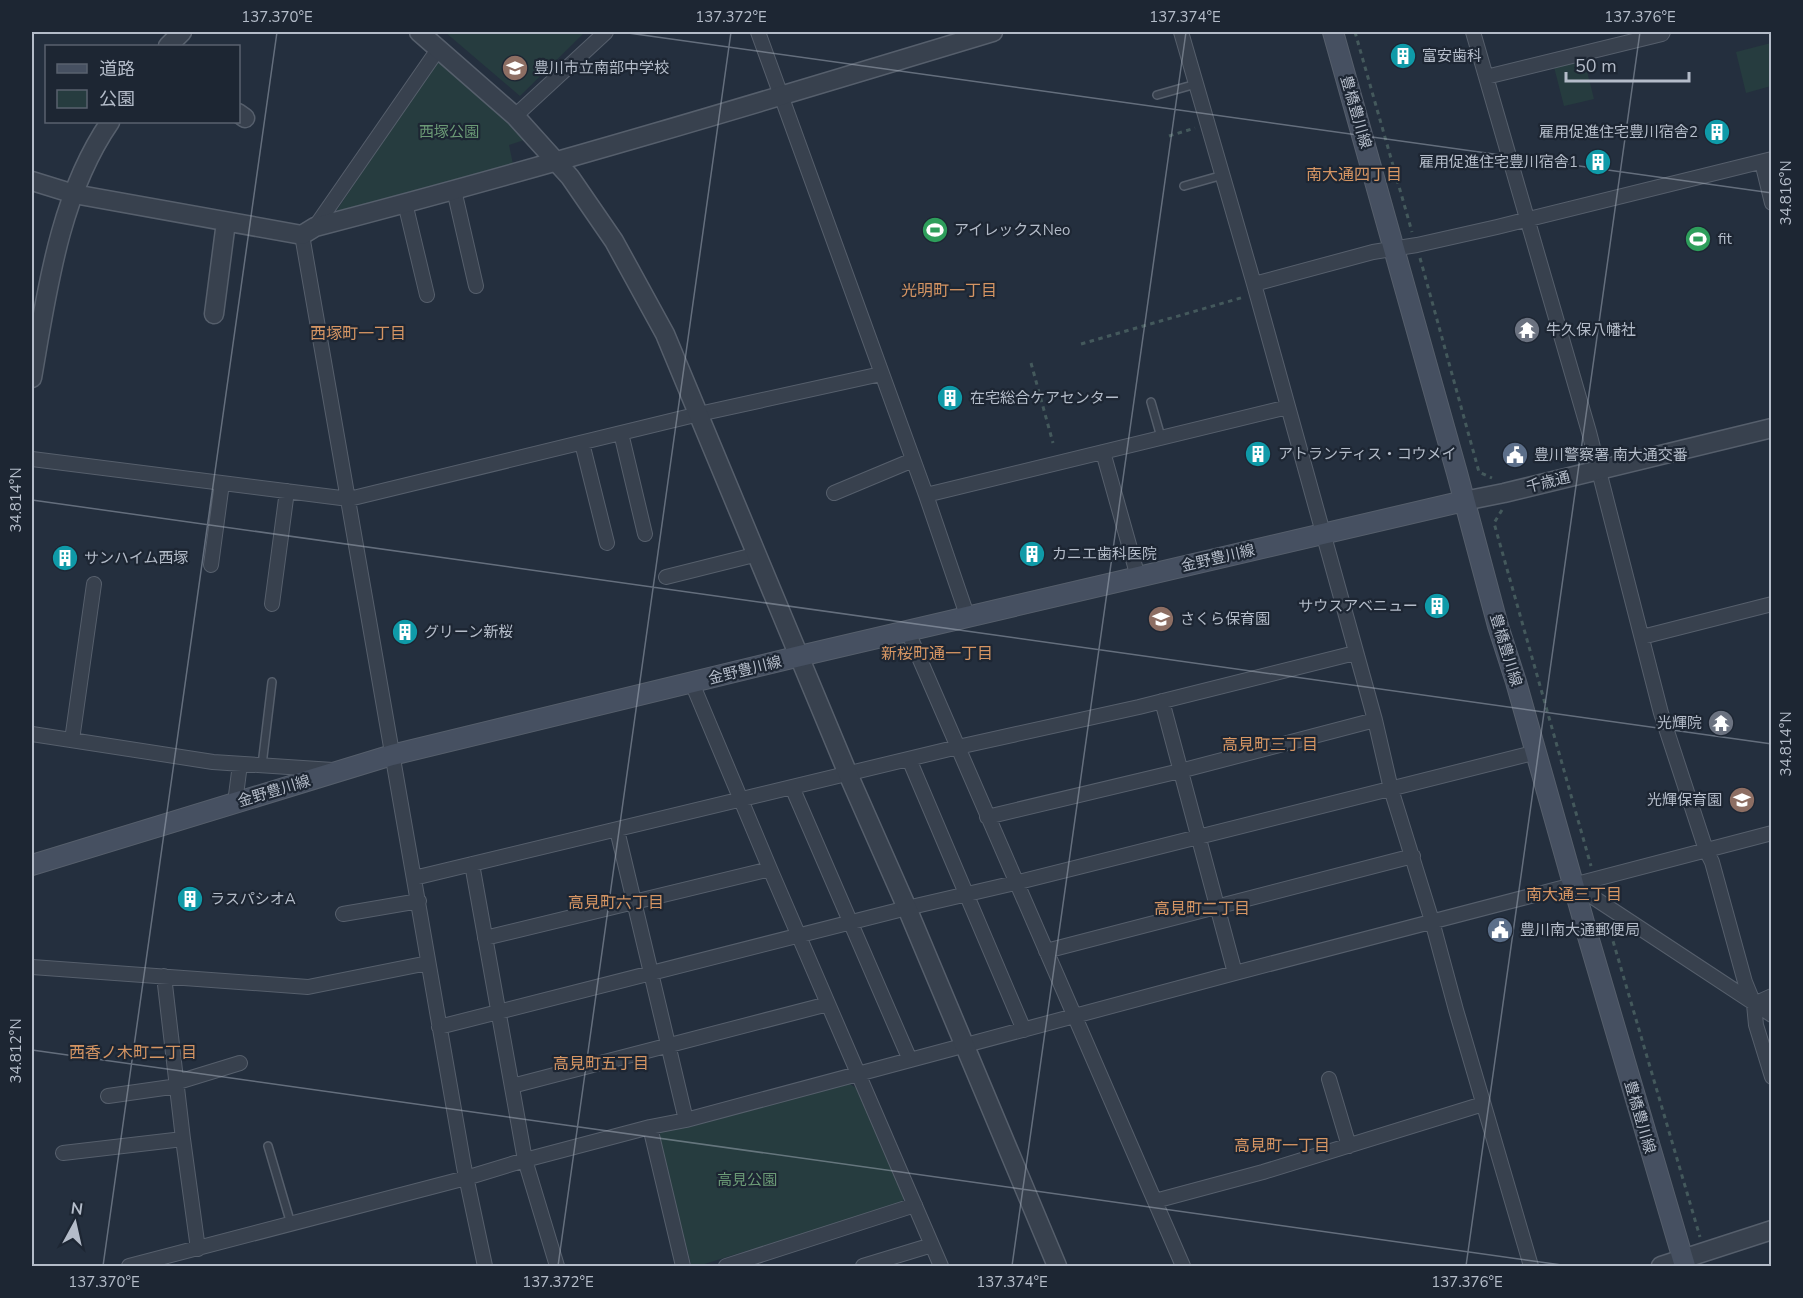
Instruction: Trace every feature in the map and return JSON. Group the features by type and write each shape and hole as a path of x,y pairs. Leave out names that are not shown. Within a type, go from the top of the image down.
{"main road":[{"name":"豊橋豊川線","path":"1333,32 1498,626 1537,752 1683,1263"},
{"name":"金野豊川線","path":"32,865 393,755 801,656 1464,501"}],"street":[{"path":"169,45 182,32"},
{"path":"419,32 515,116 570,177 614,241 664,334 1057,1266"},
{"path":"515,116 606,32"},
{"path":"758,32 926,495 968,618"},
{"path":"32,181 74,194 226,222 309,231 782,96 993,32"},
{"path":"1181,32 1254,284 1375,720 1391,789 1413,856 1531,1266"},
{"path":"1473,32 1599,470 1661,713 1712,862 1754,1004 1756,1025 1772,1077"},
{"path":"1486,76 1663,32"},
{"path":"439,48 309,231 349,499 439,1027 466,1178 485,1266"},
{"path":"32,378 52,263 74,194 102,132 109,123"},
{"path":"1254,284 1373,252 1417,245 1767,160 1772,203"},
{"path":"454,190 476,286"},
{"path":"405,203 427,295"},
{"path":"214,314 226,222"},
{"path":"32,459 349,499 699,414 881,374"},
{"path":"926,495 1288,407"},
{"name":"千歳通","path":"1464,501 1772,428"},
{"path":"621,433 645,534"},
{"path":"582,442 607,543"},
{"path":"1103,452 1138,577"},
{"path":"834,493 913,460"},
{"path":"211,565 222,483"},
{"path":"272,604 287,491"},
{"path":"666,577 758,554"},
{"path":"72,740 94,584"},
{"path":"1642,637 1772,604"},
{"path":"908,632 1183,1266"},
{"path":"414,878 958,747 1162,701 1355,653"},
{"path":"692,683 740,800 941,1266"},
{"path":"1162,701 1235,973"},
{"path":"987,817 1180,771 1375,720"},
{"path":"32,734 213,762 343,770"},
{"path":"439,1027 1537,752"},
{"path":"909,759 1024,1030"},
{"path":"235,803 240,764"},
{"path":"792,787 910,1060"},
{"path":"617,830 686,1120"},
{"path":"129,1266 1594,878 1772,833"},
{"path":"1046,951 1413,856"},
{"path":"472,864 525,1160 557,1266"},
{"path":"485,938 770,869"},
{"path":"1573,884 1772,1015"},
{"path":"343,914 419,901"},
{"path":"32,967 308,987 428,963"},
{"path":"164,976 198,1249"},
{"path":"1754,1004 1772,996"},
{"path":"512,1086 828,1004"},
{"path":"108,1096 178,1084 240,1063"},
{"path":"1329,1079 1349,1146"},
{"path":"1155,1202 1484,1104"},
{"path":"650,1127 683,1266"},
{"path":"63,1153 183,1139"},
{"path":"726,1266 915,1205"},
{"path":"1661,1266 1683,1263 1772,1230"},
{"path":"863,1266 932,1245"}],"lane":[{"path":"1157,95 1196,84"},
{"path":"1184,186 1223,175"},
{"path":"1151,402 1161,437"},
{"path":"262,765 272,682"},
{"path":"268,1146 291,1224"}],"path":[{"path":"1355,32 1417,245 1479,472 1492,478"},
{"path":"1169,136 1208,124"},
{"path":"1081,344 1246,296"},
{"path":"1031,363 1053,443"},
{"path":"1513,508 1501,511 1494,523 1594,878"},
{"path":"1602,904 1705,1253"}],"green space":[{"name":"豊川市立南部中学校","path":"445,32 585,32 520,96"},
{"path":"1771,43 1771,86 1746,93 1736,52"},
{"name":"西塚公園","path":"444,59 492,102 524,140 509,145 513,164 341,217 337,210 436,61"},
{"path":"1578,62 1579,68 1586,67 1594,99 1564,106 1554,67"},
{"name":"高見公園","path":"850,1084 856,1088 905,1196 902,1203 698,1266 691,1264 658,1137 661,1132"}],"place":[{"name":"富安歯科","path":"1403,56"},
{"name":"豊川市立南部中学校","path":"515,68"},
{"name":"雇用促進住宅豊川宿舎2","path":"1717,132"},
{"name":"雇用促進住宅豊川宿舎1","path":"1598,162"},
{"name":"アイレックスNeo","path":"935,230"},
{"name":"fit","path":"1698,239"},
{"name":"牛久保八幡社","path":"1527,330"},
{"name":"在宅総合ケアセンター","path":"950,398"},
{"name":"アトランティス・コウメイ","path":"1258,454"},
{"name":"豊川警察署 南大通交番","path":"1515,455"},
{"name":"カニエ歯科医院","path":"1032,554"},
{"name":"サンハイム西塚","path":"65,558"},
{"name":"サウスアベニュー","path":"1437,606"},
{"name":"さくら保育園","path":"1161,619"},
{"name":"グリーン新桜","path":"405,632"},
{"name":"光輝院","path":"1721,723"},
{"name":"光輝保育園","path":"1742,800"},
{"name":"ラスパシオA","path":"190,899"},
{"name":"豊川南大通郵便局","path":"1500,930"}],"district":[{"name":"南大通四丁目","path":"1354,174"},
{"name":"光明町一丁目","path":"949,290"},
{"name":"西塚町一丁目","path":"358,333"},
{"name":"新桜町通一丁目","path":"937,653"},
{"name":"高見町三丁目","path":"1270,744"},
{"name":"南大通三丁目","path":"1574,894"},
{"name":"高見町六丁目","path":"616,902"},
{"name":"高見町二丁目","path":"1202,908"},
{"name":"西香ノ木町二丁目","path":"133,1052"},
{"name":"高見町五丁目","path":"601,1063"},
{"name":"高見町一丁目","path":"1282,1145"}]}
